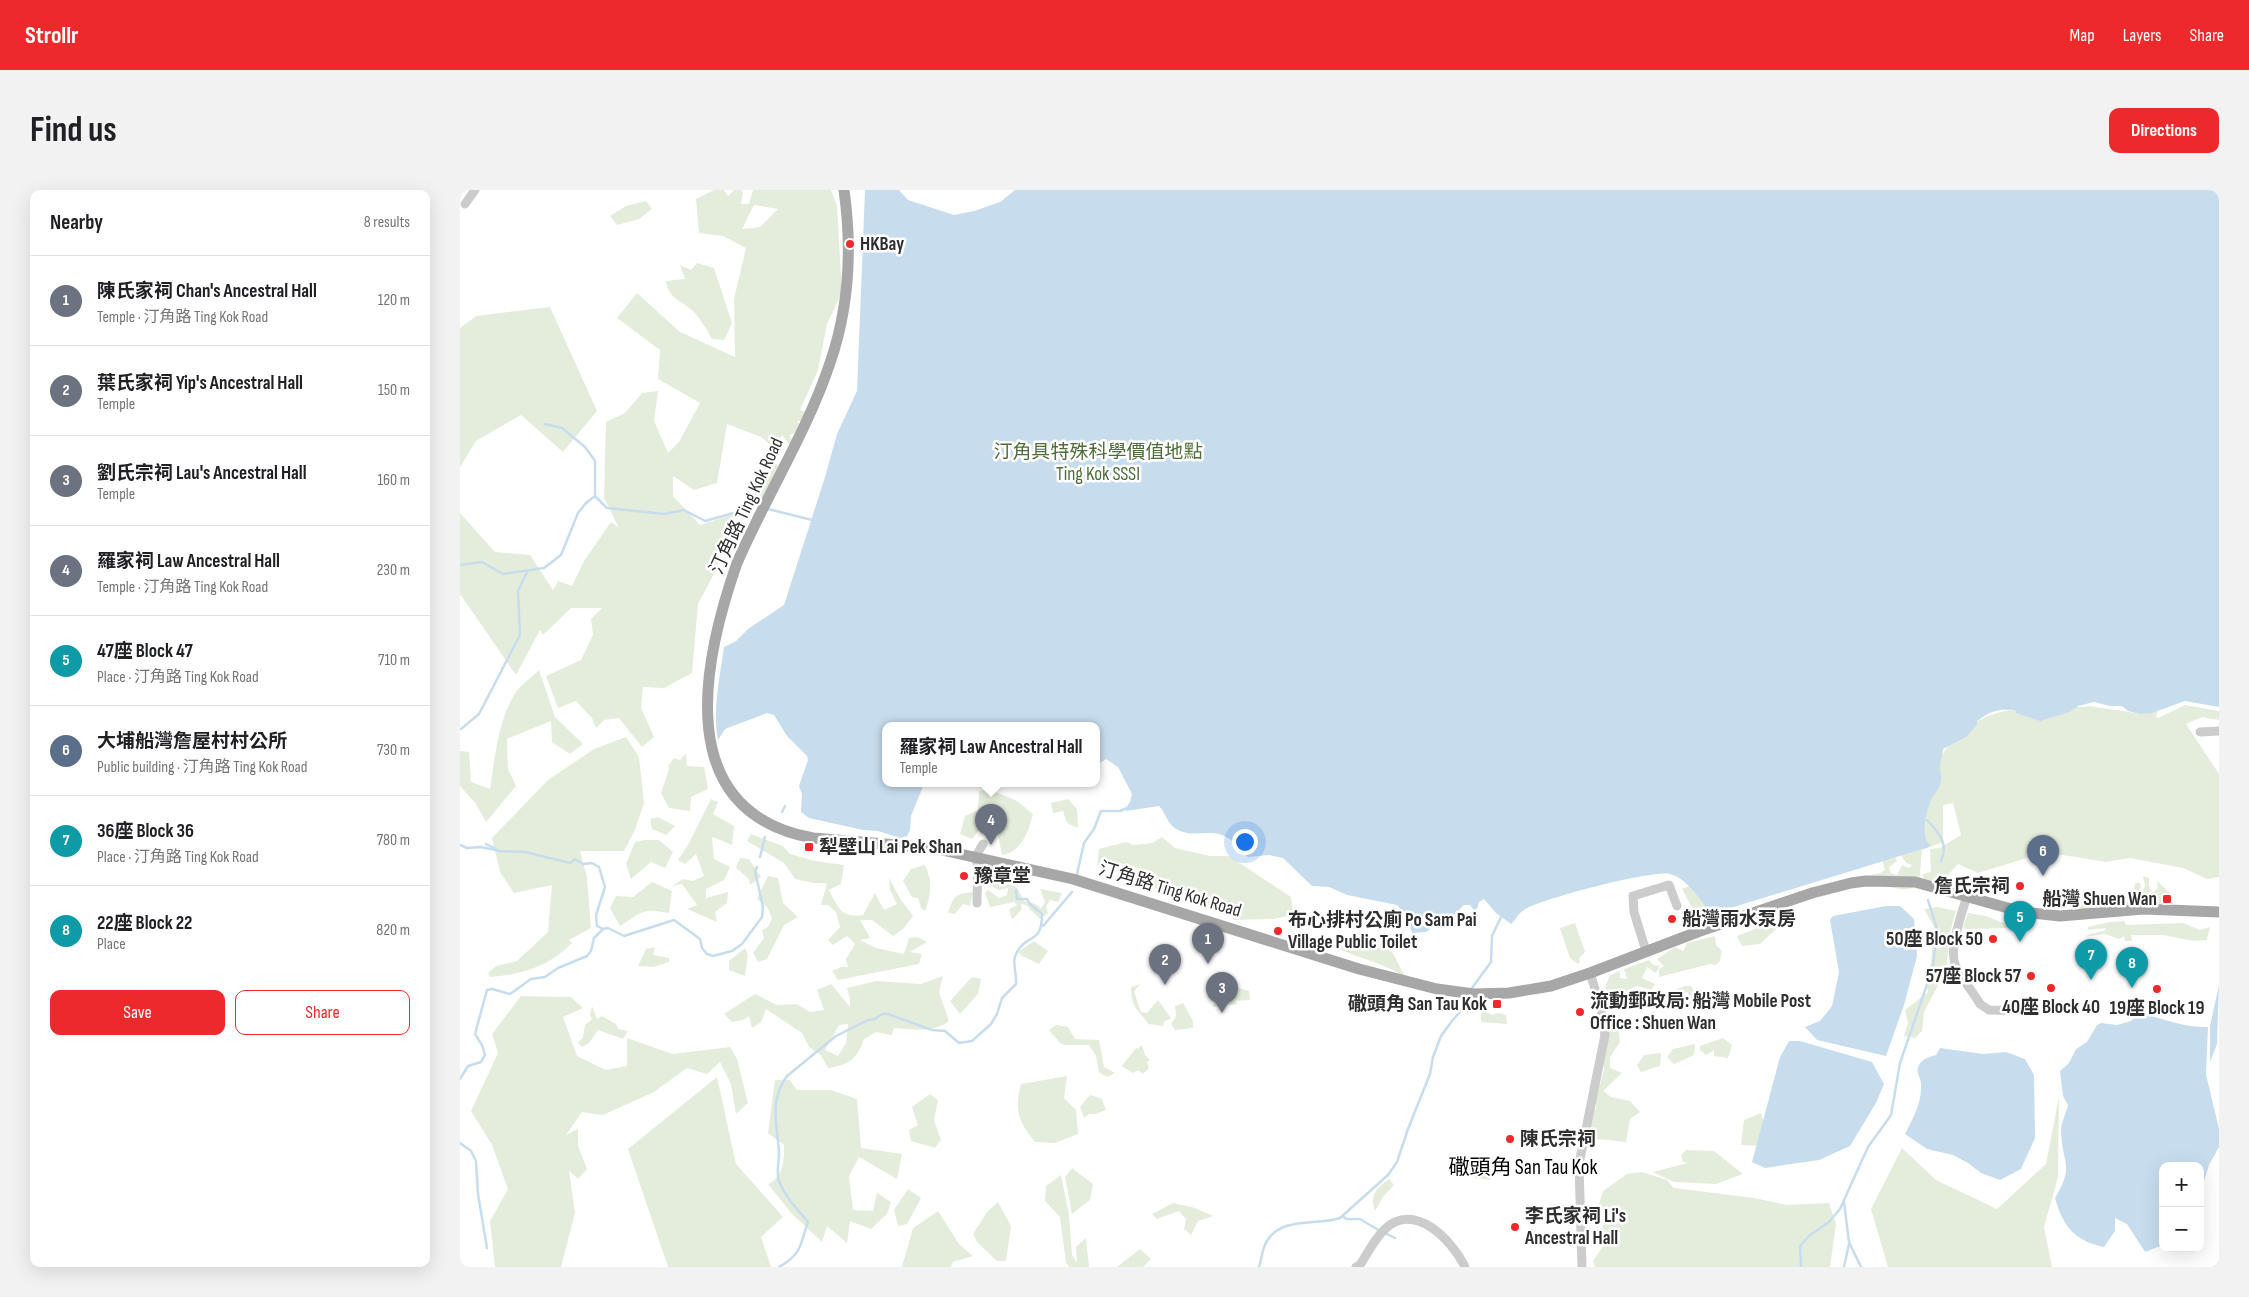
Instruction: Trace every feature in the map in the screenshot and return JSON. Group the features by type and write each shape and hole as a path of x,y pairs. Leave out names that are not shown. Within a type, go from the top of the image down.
{"main road":[{"name":"汀角路 Ting Kok Road","path":"844,190 847,210 848,274 842,320 831,362 817,396 748,538 728,588 712,652 708,728 712,752 720,776 736,799 749,812 776,828 802,836 826,840 905,845 976,856 1073,879 1358,969 1437,989 1474,994 1509,993 1540,989 1590,973 1646,951 1803,896 1851,883 1882,880 1915,882 2022,912 2060,916 2144,909 2219,912"}],"street":[{"path":"465,204 475,190"},
{"path":"2200,732 2219,731"},
{"path":"978,903 977,881 979,874 976,856 983,844"},
{"path":"1646,951 1634,912 1633,896 1669,885 1678,906"},
{"path":"1967,896 1953,956 1957,968 1980,1004 1984,1007 1990,1010 2028,1011"},
{"path":"1582,1267 1579,1164 1604,1035 1601,1008 1590,973"},
{"path":"1356,1267 1360,1265 1382,1232 1395,1223 1403,1221 1424,1221 1452,1248 1464,1267"}],"green space":[{"path":"714,190 724,190 728,196 734,190 741,190 743,192 741,204 749,204 753,190 831,190 837,206 842,292 827,324 818,370 800,410 806,412 802,421 797,421 800,425 795,433 789,435 793,441 789,444 782,435 773,447 761,437 727,424 717,483 694,490 673,476 673,496 700,525 734,514 716,570 698,604 692,673 664,688 643,687 641,708 654,737 642,747 619,718 604,720 596,728 592,718 576,701 558,708 546,676 581,660 593,635 591,619 602,608 571,608 543,635 540,630 516,675 460,594 460,513 495,552 530,555 553,590 558,581 572,586 584,561 611,522 619,528 604,498 606,422 625,413 642,393 658,391 654,421 668,453 679,442 700,403 658,379 660,350 617,318 637,293 680,332 735,357 734,299 746,248 723,236 699,233 696,199","holes":["754,205 778,209 760,227 742,229"]},
{"path":"646,201 652,209 639,219 617,225 610,216 626,206"},
{"path":"697,263 714,268 732,323 724,340 712,339 694,312 673,296 667,287 666,281 685,279 680,265 691,270"},
{"path":"550,307 597,411 563,452 521,415 476,441 460,467 460,328 476,316"},
{"path":"775,462 779,468 766,493 760,499 755,495"},
{"path":"539,670 555,717 583,744 570,754 552,742 551,721 507,739 508,769 516,786 486,822 476,804 460,786 460,751 469,752 471,782 490,789 498,739 505,714 516,692"},
{"path":"2185,705 2219,711 2219,720 2202,717 2186,724 2219,774 2219,877 2207,879 2183,868 2130,858 2106,862 2037,849 2039,861 2030,857 1978,873 1958,864 1948,875 1944,888 1924,887 1923,874 1931,872 1930,849 1940,848 1961,835 1953,803 1943,805 1943,842 1922,850 1919,885 1906,889 1893,888 1868,876 1885,870 1882,860 1894,854 1897,861 1889,867 1891,873 1897,875 1902,865 1909,868 1912,865 1906,863 1901,855 1922,849 1928,797 1932,776 1936,767 1948,746 1962,731 1979,720 2019,708 2040,706 2089,706 2142,714 2158,710 2156,717 2158,718"},
{"path":"626,737 639,757 644,803 635,830 624,851 580,851 587,877 591,928 569,940 572,943 544,964 513,974 490,977 488,973 496,966 517,961 548,932 552,885 514,893 500,872 492,838 548,780 594,749"},
{"path":"686,753 687,766 704,767 708,789 691,797 690,811 669,808 661,793 669,769 668,766 674,758 680,760"},
{"path":"991,790 1017,801 1033,814 1027,833 1020,845 1015,850 1002,855 998,835 985,823 972,839 960,834 965,816 978,810 979,791"},
{"path":"711,799 718,802 713,814 734,826 732,845 712,837 714,859 730,867 724,880 706,889 706,898 728,892 727,903 715,912 717,922 687,909 697,905 682,884 672,886 683,879 693,881 704,876 696,854 685,864 678,860 688,845"},
{"path":"1068,799 1077,809 1078,828 1067,823 1063,811 1053,813 1051,803"},
{"path":"658,817 675,826 666,835 652,829 650,819"},
{"path":"751,834 783,846 790,854 815,861 844,865 841,884 829,890 841,910 849,915 863,915 875,893 884,910 897,904 890,890 889,878 901,900 913,916 903,929 893,936 872,920 860,920 870,938 860,940 876,948 904,954 909,938 917,937 927,942 910,952 922,954 919,964 838,980 832,971 841,967 848,967 846,959 855,944 847,936 833,945 828,940 840,927 836,912 828,905 821,905 827,883 814,883 795,879 784,863 747,841"},
{"path":"1162,837 1175,848 1210,856 1229,856 1291,897 1294,915 1273,919 1234,920 1225,910 1208,909 1181,889 1155,888 1152,874 1126,864 1097,865 1099,849 1126,842 1134,845 1152,843"},
{"path":"659,840 673,852 665,868 651,862 631,879 626,864 635,842"},
{"path":"740,858 749,859 761,877 750,885 749,879 736,868"},
{"path":"925,865 928,871 930,888 925,911 921,908 918,898 912,897 903,881 911,869"},
{"path":"768,876 778,878 783,903 798,917 784,925 767,959 758,962 753,953 764,938 762,930 768,927 772,918 767,907 757,899"},
{"path":"994,876 1010,881 1016,886 1024,901 1041,908 1045,902 1040,889 1062,893 1058,902 1050,900 1046,907 1048,913 1040,919 1026,905 1021,904 1022,909 1012,920 1009,909 1017,905 1014,902 990,907 985,893 988,890 999,898 1007,895 1008,888 999,890 993,887"},
{"path":"2143,876 2149,878 2149,886 2152,893 2158,888 2157,881 2173,896 2172,903 2077,913 2072,907 2075,901 2080,900 2127,899 2130,903 2135,884 2139,882 2141,886 2139,892 2142,892 2145,886"},
{"path":"652,882 672,891 669,913 643,912 620,926 610,908 616,896 633,897"},
{"path":"1689,886 1707,904 1708,909 1702,913 1704,924 1696,922 1696,915 1682,889"},
{"path":"973,892 970,906 963,904 955,914 948,913 958,895"},
{"path":"1938,907 1956,911 1951,929 1946,970 1924,1012 1922,1031 1915,1038 1904,1036 1908,1023 1905,1010 1928,992 1926,976 1931,963 1934,927 1924,909"},
{"path":"1968,913 1986,916 2015,928 1965,929 1963,927"},
{"path":"2124,921 2126,925 2183,923 2200,930 2210,927 2207,940 2194,941 2163,935 2131,935 2132,941 2125,941 2124,936 2119,939 2105,934 2085,937 2089,934 2104,931 2106,928 2088,930 2088,927"},
{"path":"1773,922 1776,929 1760,944 1742,946 1737,936"},
{"path":"1575,923 1585,952 1579,958 1578,964 1570,958 1560,928"},
{"path":"1715,936 1716,945 1722,951 1720,961 1716,965 1710,964 1659,977 1659,969 1664,966 1657,959 1675,947 1683,951 1687,943"},
{"path":"1345,939 1371,948 1386,948 1393,953 1405,977 1381,965 1339,949 1340,940"},
{"path":"1034,941 1048,951 1039,964 1018,952"},
{"path":"655,947 653,955 669,958 669,962 653,967 638,966 646,949"},
{"path":"745,948 748,955 745,976 729,970 729,961"},
{"path":"1649,960 1653,965 1660,966 1656,973 1647,967 1642,978 1655,984 1651,990 1637,986 1627,990 1625,996 1611,1001 1612,1010 1608,1010 1604,999 1607,991 1605,987 1610,975 1620,971 1620,978 1627,979 1624,969"},
{"path":"943,976 939,992 949,1021 936,1028 929,1029 894,1028 892,1035 876,1032 864,1039 855,1057 851,1060 828,1068 821,1055 809,1047 802,1033 766,1009 761,1022 752,1028 749,1016 743,1020 732,1022 724,1014 755,994 777,1005 797,1004 810,1012 824,1010 817,990 831,984 850,1007 847,988 876,981 921,984","holes":["848,1024 846,1043 838,1056 825,1050 839,1025"]},
{"path":"972,977 981,979 978,994 960,1014 950,1001"},
{"path":"1140,984 1134,992 1141,1012 1147,1013 1158,1000 1171,1018 1164,1022 1163,1026 1148,1024 1136,1008 1132,1000 1131,987"},
{"path":"1684,986 1691,986 1699,1001 1697,1005 1679,1011 1670,1010 1670,1004 1688,1001 1688,992 1665,999 1662,995"},
{"path":"1235,987 1249,991 1250,1000 1236,1001 1237,1004 1213,1007 1213,1004 1228,997"},
{"path":"521,996 571,997 583,1008 563,1017 577,1056 606,1070 627,1066 627,1038 672,1054 730,1047 737,1059 748,1103 736,1114 731,1084 720,1062 707,1074 687,1068 654,1092 603,1115 582,1112 566,1135 578,1129 578,1146 587,1169 578,1179 569,1170 575,1213 561,1267 495,1267 490,1221 508,1189 492,1145 471,1111 498,1053 492,1034"},
{"path":"1183,1003 1193,1021 1193,1028 1175,1030 1171,1024 1176,1016 1175,1006"},
{"path":"592,1006 597,1019 602,1016 616,1024 618,1029 628,1031 623,1039 598,1030 589,1043 582,1047 578,1043 583,1037 585,1025 592,1019 590,1015"},
{"path":"1481,1009 1492,1015 1498,1013 1506,1015 1507,1024 1481,1022"},
{"path":"1609,1024 1618,1026 1620,1042 1610,1057 1610,1068 1622,1073 1603,1091 1611,1097 1630,1101 1640,1112 1630,1119 1626,1142 1587,1138 1592,1111 1596,1109 1596,1091 1600,1085 1604,1069 1600,1032"},
{"path":"1056,1025 1068,1027 1075,1039 1099,1040 1104,1067 1115,1073 1107,1077 1099,1072 1096,1056 1089,1045 1064,1045 1060,1043 1049,1030"},
{"path":"1723,1038 1732,1045 1728,1058 1714,1056 1714,1050 1706,1055 1700,1050 1700,1046"},
{"path":"1695,1044 1694,1055 1674,1064 1667,1057 1673,1049"},
{"path":"1142,1045 1145,1055 1150,1060 1147,1062 1149,1068 1143,1074 1138,1070 1133,1073 1122,1066 1136,1048 1138,1049"},
{"path":"1661,1053 1660,1066 1641,1072 1637,1065 1644,1055"},
{"path":"1067,1076 1064,1098 1076,1110 1078,1134 1055,1143 1035,1142 1019,1115 1018,1101 1021,1084"},
{"path":"717,1077 736,1164 783,1217 761,1237 771,1267 668,1267 628,1149"},
{"path":"775,1080 790,1080 797,1090 831,1090 857,1099 861,1148 902,1154 897,1179 859,1157 849,1176 853,1210 873,1211 877,1193 891,1202 887,1214 871,1229 850,1221 847,1243 827,1226 822,1242 791,1213 768,1184 780,1172 784,1157 784,1145 768,1133"},
{"path":"930,1094 938,1100 934,1120 941,1140 935,1148 911,1141 909,1130 918,1125 912,1107"},
{"path":"1090,1095 1102,1099 1106,1110 1096,1114 1089,1114 1084,1118 1080,1107"},
{"path":"2059,1097 2058,1177 2044,1227 2052,1267 1888,1267 1871,1209 1902,1148 1936,1180 1997,1209 2046,1164"},
{"path":"1761,1113 1766,1129 1763,1146 1741,1145 1744,1120"},
{"path":"1686,1150 1714,1151 1743,1174 1716,1184 1674,1182 1653,1172 1688,1163 1683,1162 1681,1155"},
{"path":"1481,1154 1492,1162 1490,1180 1475,1178 1472,1166"},
{"path":"1072,1168 1093,1184 1090,1200 1072,1214 1065,1177"},
{"path":"1642,1172 1667,1180 1674,1188 1754,1198 1787,1205 1829,1203 1836,1224 1830,1267 1595,1267 1593,1261 1604,1245 1600,1232 1606,1219 1599,1204 1603,1191 1627,1174"},
{"path":"1061,1175 1069,1215 1072,1255 1077,1263 1076,1247 1086,1238 1089,1267 1070,1267 1066,1263 1060,1217 1045,1201 1046,1186"},
{"path":"1389,1179 1394,1185 1383,1197 1375,1211 1373,1201 1375,1192"},
{"path":"908,1189 921,1198 907,1224 898,1226 894,1210"},
{"path":"998,1202 1011,1226 1006,1261 997,1261 977,1242 973,1234 987,1212"},
{"path":"1173,1203 1195,1208 1213,1216 1198,1221 1191,1235 1184,1229 1186,1219 1179,1211 1157,1219 1152,1214"},
{"path":"938,1211 959,1244 973,1256 953,1262 951,1267 902,1267 913,1228"},
{"path":"1140,1249 1151,1259 1143,1267 1117,1267"}],"water":[{"path":"865,190 899,190 908,200 954,215 974,211 1000,202 1015,190 2219,190 2219,707 2185,701 2152,713 2140,714 2128,711 2122,706 2110,706 2094,702 2078,706 2070,712 2040,721 2016,713 2015,710 1991,712 1977,721 1977,725 1966,737 1943,749 1940,765 1940,784 1931,800 1925,820 1925,832 1929,847 1711,914 1682,880 1670,874 1659,874 1596,886 1551,899 1524,910 1511,924 1496,913 1484,899 1479,902 1477,909 1474,910 1470,905 1464,905 1455,914 1443,919 1426,932 1412,933 1407,917 1397,905 1347,895 1329,887 1312,886 1283,858 1269,855 1248,857 1224,836 1213,833 1189,833 1174,828 1159,806 1126,811 1125,809 1130,802 1132,794 1118,767 1106,759 1100,763 1100,722 882,722 882,787 923,787 911,816 910,830 907,836 900,838 878,831 863,830 809,818 801,812 802,794 799,786 808,760 807,756 787,736 774,715 767,713 725,729 718,740 716,729 717,694 724,647 736,641 748,629 784,605 837,434 857,391"},
{"path":"1886,906 1900,906 1914,919 1917,956 1904,1005 1886,1056 1817,1040 1805,1027 1820,1021 1832,1006 1839,972 1830,920 1833,916"},
{"path":"2219,985 2217,1044 2210,1062 2210,1026"},
{"path":"2145,1014 2184,1025 2208,1027 2206,1074 2219,1129 2219,1147 2209,1165 2204,1181 2204,1162 2159,1162 2159,1247 2145,1252 2127,1224 2115,1218 2115,1231 2104,1247 2085,1241 2071,1231 2066,1224 2055,1198 2065,1178 2066,1171 2061,1131 2068,1105 2063,1096 2060,1071 2069,1063 2076,1049 2087,1042 2097,1025 2101,1023 2117,1025 2131,1021 2138,1015"},
{"path":"1789,1041 1800,1041 1872,1062 1884,1084 1876,1103 1850,1146 1819,1160 1765,1168 1752,1162 1780,1057"},
{"path":"1940,1048 1983,1054 2006,1052 2025,1059 2034,1075 2035,1138 2021,1169 2000,1180 1981,1173 1953,1155 1927,1149 1905,1134 1920,1098 1921,1084 1918,1068 1920,1063 1928,1057 1936,1055"}],"waterway":[{"path":"545,424 562,428 585,447 595,461 595,496"},
{"path":"460,565 482,562 503,574 544,568 561,555 578,513 595,496 607,508 664,514 684,510 705,521 748,509"},
{"path":"768,509 812,520"},
{"path":"461,729 479,714 520,635 518,591 527,572"},
{"path":"782,812 785,806"},
{"path":"1077,874 1084,843 1094,829 1101,811 1120,811 1127,808"},
{"path":"1927,820 1942,839 1944,849 1941,861"},
{"path":"760,857 765,837"},
{"path":"486,844 496,849"},
{"path":"460,845 467,848 481,847 500,851 525,852 570,863 575,859 583,864 592,863 599,867 605,887 596,915 597,926 603,929 608,928 624,936 674,920 700,939 702,948 707,954 713,956 732,951 742,944 762,917 763,907 755,871 757,867"},
{"path":"779,1267 796,1253 808,1222 788,1198 778,1178 779,1154 776,1105 781,1086 787,1076 836,1036 882,1014 888,1014 932,1030 945,1031 959,1043 972,1041 991,1024 997,1014 1002,998 1016,984 1014,963 1017,952 1025,942 1037,935 1040,930 1042,914 1027,899 1017,899 1016,890"},
{"path":"1043,926 1072,892"},
{"path":"1801,1267 1800,1246 1810,1235 1829,1222 1840,1209 1868,1147 1891,1115 1900,1063 1933,967 1937,929 1928,900"},
{"path":"1472,988 1491,962 1492,936 1501,917"},
{"path":"460,1079 468,1066 481,1062 485,1055 482,1045 475,1034 487,990 492,989 510,994 531,979 545,977 558,968 587,956 591,951 594,938 603,929"},
{"path":"1259,1267 1265,1244 1274,1233 1291,1225 1340,1218 1388,1175 1397,1162 1430,1074 1433,1057 1441,1036 1465,1006"},
{"path":"460,1143 471,1151 476,1161 478,1194 487,1248"},
{"path":"1844,1202 1849,1242 1861,1267"},
{"path":"1343,1216 1346,1219 1360,1219 1380,1231"},
{"path":"1385,1233 1395,1238"},
{"path":"1844,1267 1849,1244"}],"place":[{"name":"HKBay","path":"850,244"},
{"name":"羅家祠 Law Ancestral Hall","path":"991,845"},
{"name":"犁壁山 Lai Pek Shan","path":"809,847"},
{"name":"豫章堂","path":"964,876"},
{"name":"大埔船灣詹屋村村公所","path":"2043,876"},
{"name":"詹氏宗祠","path":"2020,886"},
{"name":"船灣 Shuen Wan","path":"2167,899"},
{"name":"船灣雨水泵房","path":"1672,919"},
{"name":"布心排村公廁 Po Sam Pai Village Public Toilet","path":"1278,931"},
{"name":"50座 Block 50","path":"1993,939"},
{"name":"47座 Block 47","path":"2020,942"},
{"name":"陳氏家祠 Chan's Ancestral Hall","path":"1208,964"},
{"name":"57座 Block 57","path":"2031,976"},
{"name":"36座 Block 36","path":"2091,980"},
{"name":"葉氏家祠 Yip's Ancestral Hall","path":"1165,985"},
{"name":"40座 Block 40","path":"2051,988"},
{"name":"22座 Block 22","path":"2132,988"},
{"name":"19座 Block 19","path":"2157,989"},
{"name":"䃟頭角 San Tau Kok","path":"1497,1004"},
{"name":"流動郵政局: 船灣 Mobile Post Office : Shuen Wan","path":"1580,1012"},
{"name":"劉氏宗祠 Lau's Ancestral Hall","path":"1222,1013"},
{"name":"陳氏宗祠","path":"1510,1139"},
{"name":"李氏家祠 Li's Ancestral Hall","path":"1515,1227"}],"district":[{"name":"䃟頭角 San Tau Kok","path":"1523,1167"}],"park label":[{"name":"汀角具特殊科學價值地點 Ting Kok SSSI","path":"1098,463"}]}
